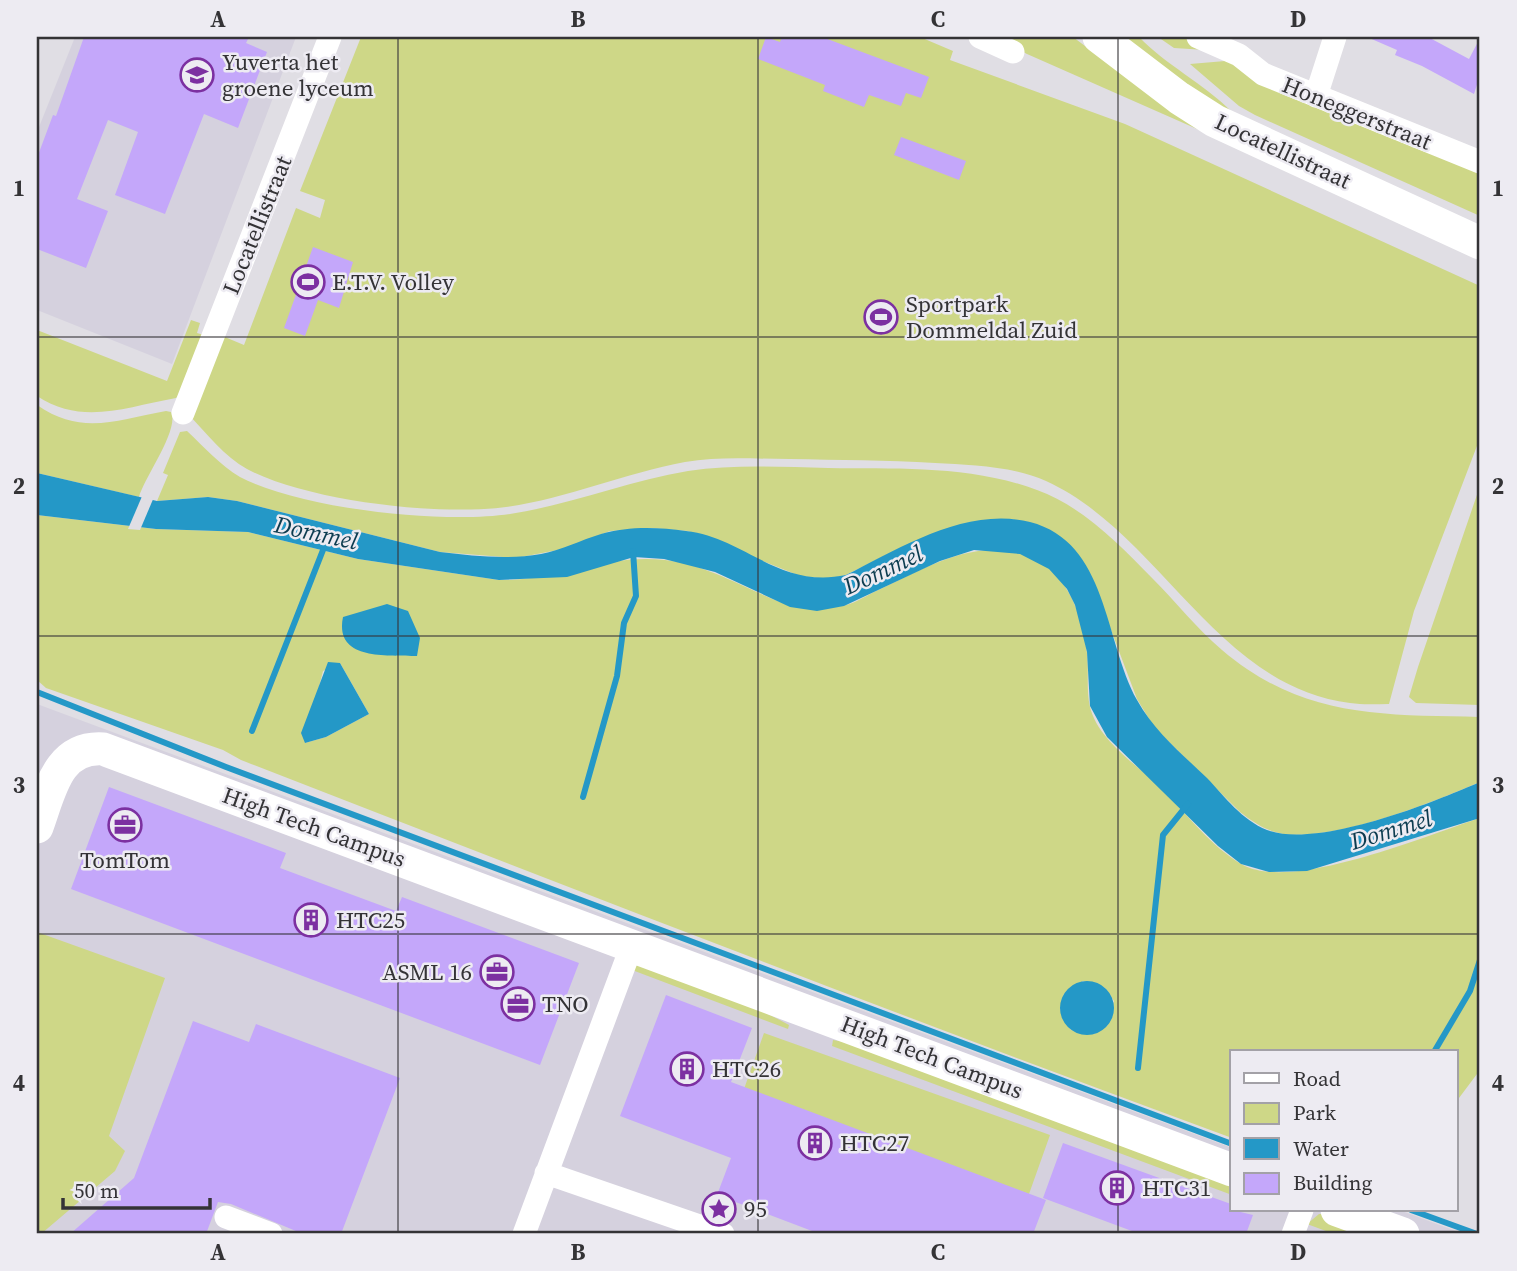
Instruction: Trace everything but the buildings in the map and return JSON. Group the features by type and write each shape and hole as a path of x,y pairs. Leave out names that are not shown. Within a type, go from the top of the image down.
{"street":[{"name":"Locatellistraat","path":"183,413 330,37"},
{"path":"980,37 1013,52"},
{"name":"Locatellistraat","path":"1099,37 1214,121 1480,243"},
{"name":"Honeggerstraat","path":"1198,37 1239,55 1262,74 1480,162"},
{"path":"1317,96 1335,37"},
{"name":"High Tech Campus","path":"37,827 57,773 72,754 86,748 103,749 1230,1169"},
{"path":"524,1234 632,945"},
{"path":"546,1173 723,1234"},
{"path":"1293,1234 1301,1212"},
{"path":"1342,1212 1403,1234"},
{"path":"226,1217 271,1234"}],"shaded area":[{"path":"75,37 296,37 172,364 37,310 37,132"},
{"path":"37,704 1230,1147 1230,1212 1404,1212 1464,1234 37,1234"}],"green space":[{"name":"Sportpark Dommeldal Zuid","path":"361,37 920,37 953,51 950,60 1125,124 1480,286 1480,438 1414,611 1389,704 1350,703 1303,691 1262,669 1225,639 1122,535 1086,505 1046,481 1006,469 863,460 711,459 663,467 528,503 506,507 445,509 374,503 304,490 273,480 239,464 189,415 220,335 244,345 296,208 320,218 325,200 300,191"},
{"path":"1001,37 1073,37 1137,85 1222,140 1027,54 1002,41"},
{"path":"1121,37 1139,37 1161,57 1221,101 1232,112 1231,116"},
{"path":"1158,37 1182,37 1206,47 1206,50 1174,48"},
{"path":"1237,60 1480,171 1480,216 1255,115 1239,106 1190,64"},
{"path":"191,320 200,323 197,333 207,336 184,394 176,398 105,412 88,412 54,405 37,396 37,330 167,381"},
{"path":"37,405 53,415 84,423 171,412 172,420 166,441 139,497 37,473"},
{"path":"187,431 212,456 240,477 267,488 334,505 411,515 481,517 510,514 555,505 666,475 723,467 934,470 1012,482 1054,497 1085,516 1127,553 1222,650 1282,689 1313,701 1376,713 1480,717 1480,782 1383,818 1329,832 1283,834 1260,826 1240,812 1154,727 1137,699 1108,622 1013,519 990,520 947,530 926,537 846,575 828,579 800,576 688,531 651,528 610,531 563,549 516,558 440,552 237,501 208,497 157,501 168,475 163,473 180,432"},
{"path":"1480,486 1480,705 1416,703 1409,697"},
{"path":"37,515 156,529 248,532 358,559 499,580 541,576 623,560 665,560 697,567 793,607 807,608 849,604 951,557 992,550 1012,552 1033,558 1045,565 1056,575 1072,598 1085,639 1090,707 1101,730 1119,751 1160,787 1210,839 1243,865 1265,871 1294,871 1326,866 1360,858 1480,818 1480,1070 1458,1099 1458,1050 1230,1050 1230,1137 612,904 241,760 223,750 46,688 37,680","holes":["340,663 369,714 326,737 305,743 323,671","1083,981 1105,988 1114,1001 1107,1026 1094,1034 1071,1030 1060,1009 1064,994"]},
{"path":"37,932 165,978 109,1136 125,1151 115,1171 41,1234 37,1234"},
{"path":"638,964 727,992 789,1025 788,1029 632,970"},
{"path":"764,1033 1050,1135 1029,1194 744,1089"},
{"path":"833,1040 884,1049 1230,1178 1230,1194 832,1046"},
{"path":"1319,1214 1377,1234 1334,1234 1307,1224"}],"water":[{"name":"Dommel","path":"37,473 157,501 208,497 237,501 440,552 478,556 516,557 541,554 601,534 632,528 686,531 727,543 781,569 822,577 846,575 911,542 958,525 1006,519 1030,522 1056,533 1075,550 1089,571 1126,676 1137,700 1152,722 1234,807 1258,826 1289,834 1344,829 1434,801 1480,782 1480,818 1307,871 1269,872 1241,864 1218,846 1107,737 1090,706 1087,652 1075,605 1067,589 1049,569 1020,554 974,550 940,561 844,606 817,611 790,607 715,572 664,559 634,557 567,577 499,580 358,559 248,532 156,529 37,515"},
{"path":"387,604 408,611 420,638 417,656 365,653 347,642 342,631 343,617"},
{"path":"328,662 340,663 369,714 326,737 305,743 301,733"},
{"path":"1087,981 1106,989 1114,1008 1106,1027 1087,1035 1068,1027 1060,1008 1068,989"}],"pier":[{"path":"143,494 154,497 140,530 128,529"}],"waterway":[{"name":"Dommel","path":"252,731 323,550"},
{"path":"583,797 617,676 624,623 636,596 633,551"},
{"path":"37,692 226,767 1230,1143"},
{"path":"1138,1068 1163,835 1188,804"},
{"path":"1435,1050 1470,991 1480,960"},
{"path":"1416,1212 1477,1234"}],"place":[{"name":"Yuverta het groene lyceum","path":"197,75"},
{"name":"E.T.V. Volley","path":"308,282"},
{"name":"Sportpark Dommeldal Zuid","path":"881,317"},
{"name":"TomTom","path":"125,825"},
{"name":"HTC25","path":"311,920"},
{"name":"ASML 16","path":"497,972"},
{"name":"TNO","path":"518,1004"},
{"name":"HTC26","path":"687,1069"},
{"name":"HTC27","path":"815,1143"},
{"name":"HTC31","path":"1117,1188"},
{"name":"95","path":"719,1209"}]}
